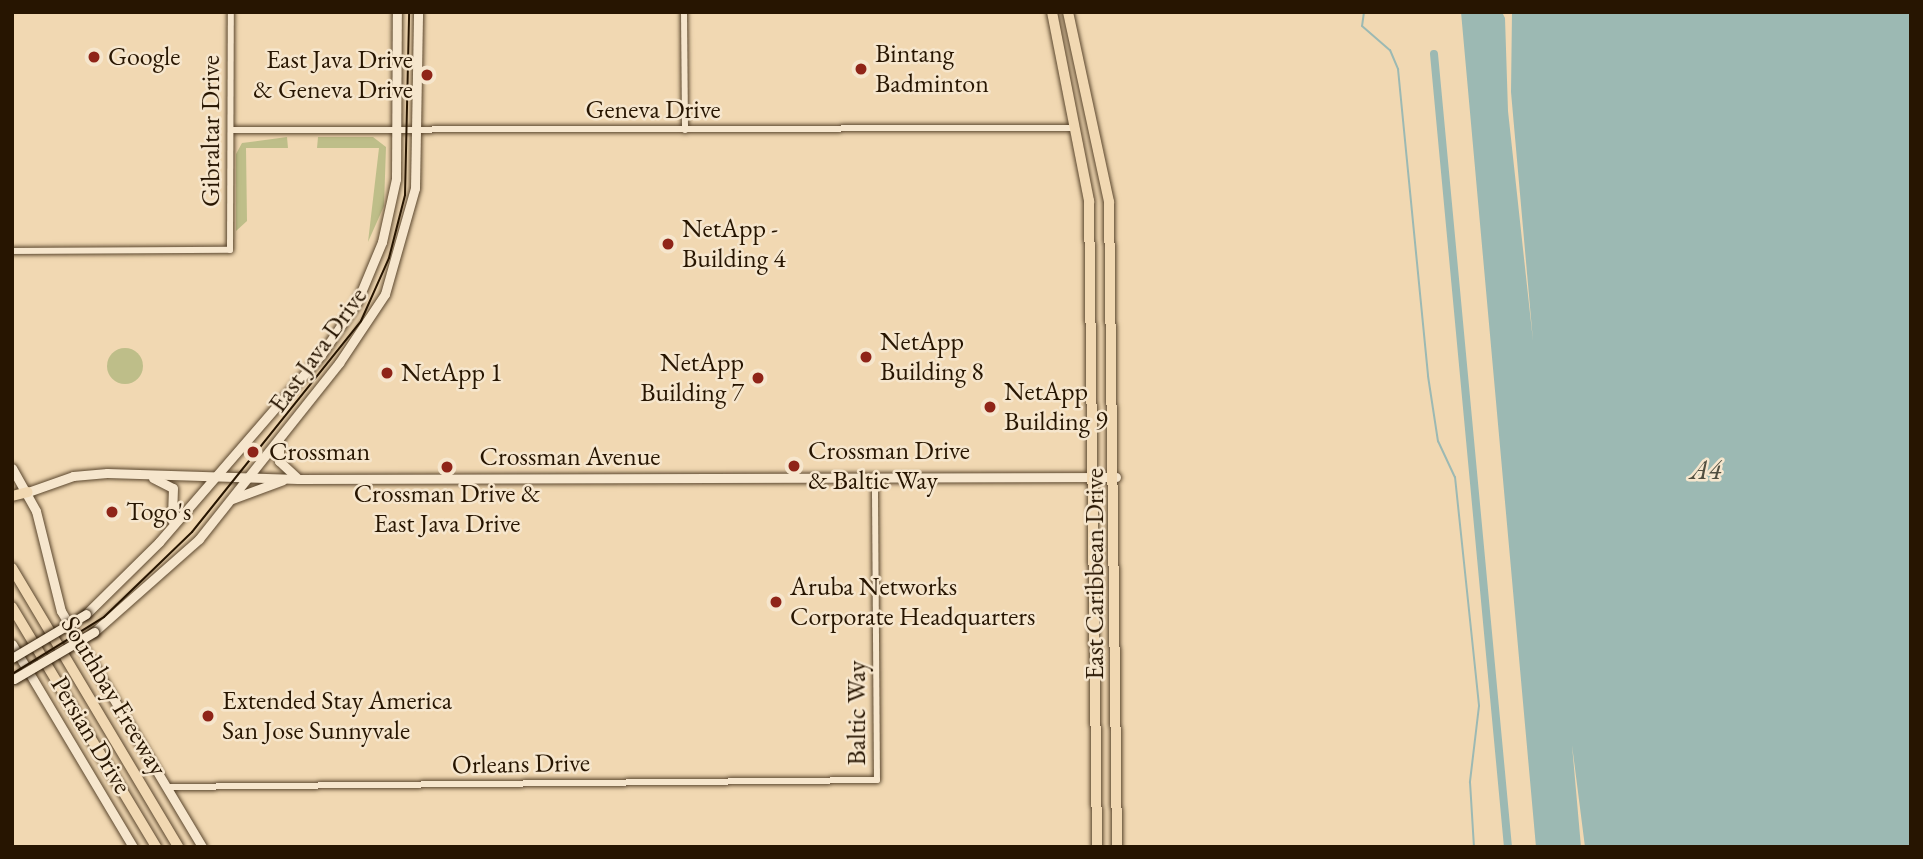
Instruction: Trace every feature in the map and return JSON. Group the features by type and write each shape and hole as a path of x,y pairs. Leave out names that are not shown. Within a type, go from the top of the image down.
{"highway":[{"path":"12,496 28,492"},
{"name":"Southbay Freeway","path":"12,568 177,847"},
{"name":"Southbay Freeway","path":"12,607 156,847"}],"main road":[{"name":"East Java Drive","path":"12,659 86,614 159,542 320,355 357,302 391,211 398,130 397,12"},
{"name":"East Java Drive","path":"13,679 94,632 149,589 232,499 385,294 408,223 418,130 418,12"},
{"name":"East Caribbean Drive","path":"1052,12 1089,201 1097,847"},
{"name":"East Caribbean Drive","path":"1068,12 1108,201 1116,477 1117,847"},
{"path":"232,499 293,479 279,461 279,438"},
{"path":"12,468 28,492 61,611 202,847"},
{"name":"Crossman Avenue","path":"28,492 73,476 143,474 293,479 1116,477"},
{"path":"143,474 167,482 177,499 159,542"},
{"name":"Persian Drive","path":"12,644 133,847"}],"street":[{"name":"Gibraltar Drive","path":"12,251 230,250 230,12"},
{"path":"684,12 685,130"},
{"name":"Geneva Drive","path":"231,130 1075,128"},
{"name":"Baltic Way","path":"875,478 877,780"},
{"name":"Orleans Drive","path":"166,788 877,780"}],"green space":[{"path":"287,137 288,148 246,148 247,221 236,231 236,154 242,143"},
{"path":"318,137 373,137 386,147 384,206 368,242 379,148 317,148"},
{"path":"125,348 138,353 143,366 138,379 125,384 112,379 107,366 112,353"}],"water":[{"name":"A4","path":"1461,12 1502,12 1505,18 1508,111 1533,341 1511,92 1512,12 1911,12 1911,847 1585,847 1572,745 1581,847 1536,847"}],"waterway":[{"path":"1364,12 1362,26 1390,50 1398,69 1428,376 1438,441 1455,477 1479,706 1470,782 1474,847"},
{"path":"1434,54 1508,847"}],"tram line":[{"path":"12,674 104,617 192,532 361,321 389,258 405,195 409,12"}],"place":[{"name":"Google","path":"94,57"},
{"name":"Bintang Badminton","path":"861,69"},
{"name":"East Java Drive & Geneva Drive","path":"427,75"},
{"name":"NetApp - Building 4","path":"668,244"},
{"name":"NetApp Building 8","path":"866,357"},
{"name":"NetApp 1","path":"387,373"},
{"name":"NetApp Building 7","path":"758,378"},
{"name":"NetApp Building 9","path":"990,407"},
{"name":"Crossman","path":"253,452"},
{"name":"Crossman Drive & Baltic Way","path":"794,466"},
{"name":"Crossman Drive & East Java Drive","path":"447,467"},
{"name":"Togo's","path":"112,512"},
{"name":"Aruba Networks Corporate Headquarters","path":"776,602"},
{"name":"Extended Stay America San Jose Sunnyvale","path":"208,716"}]}
